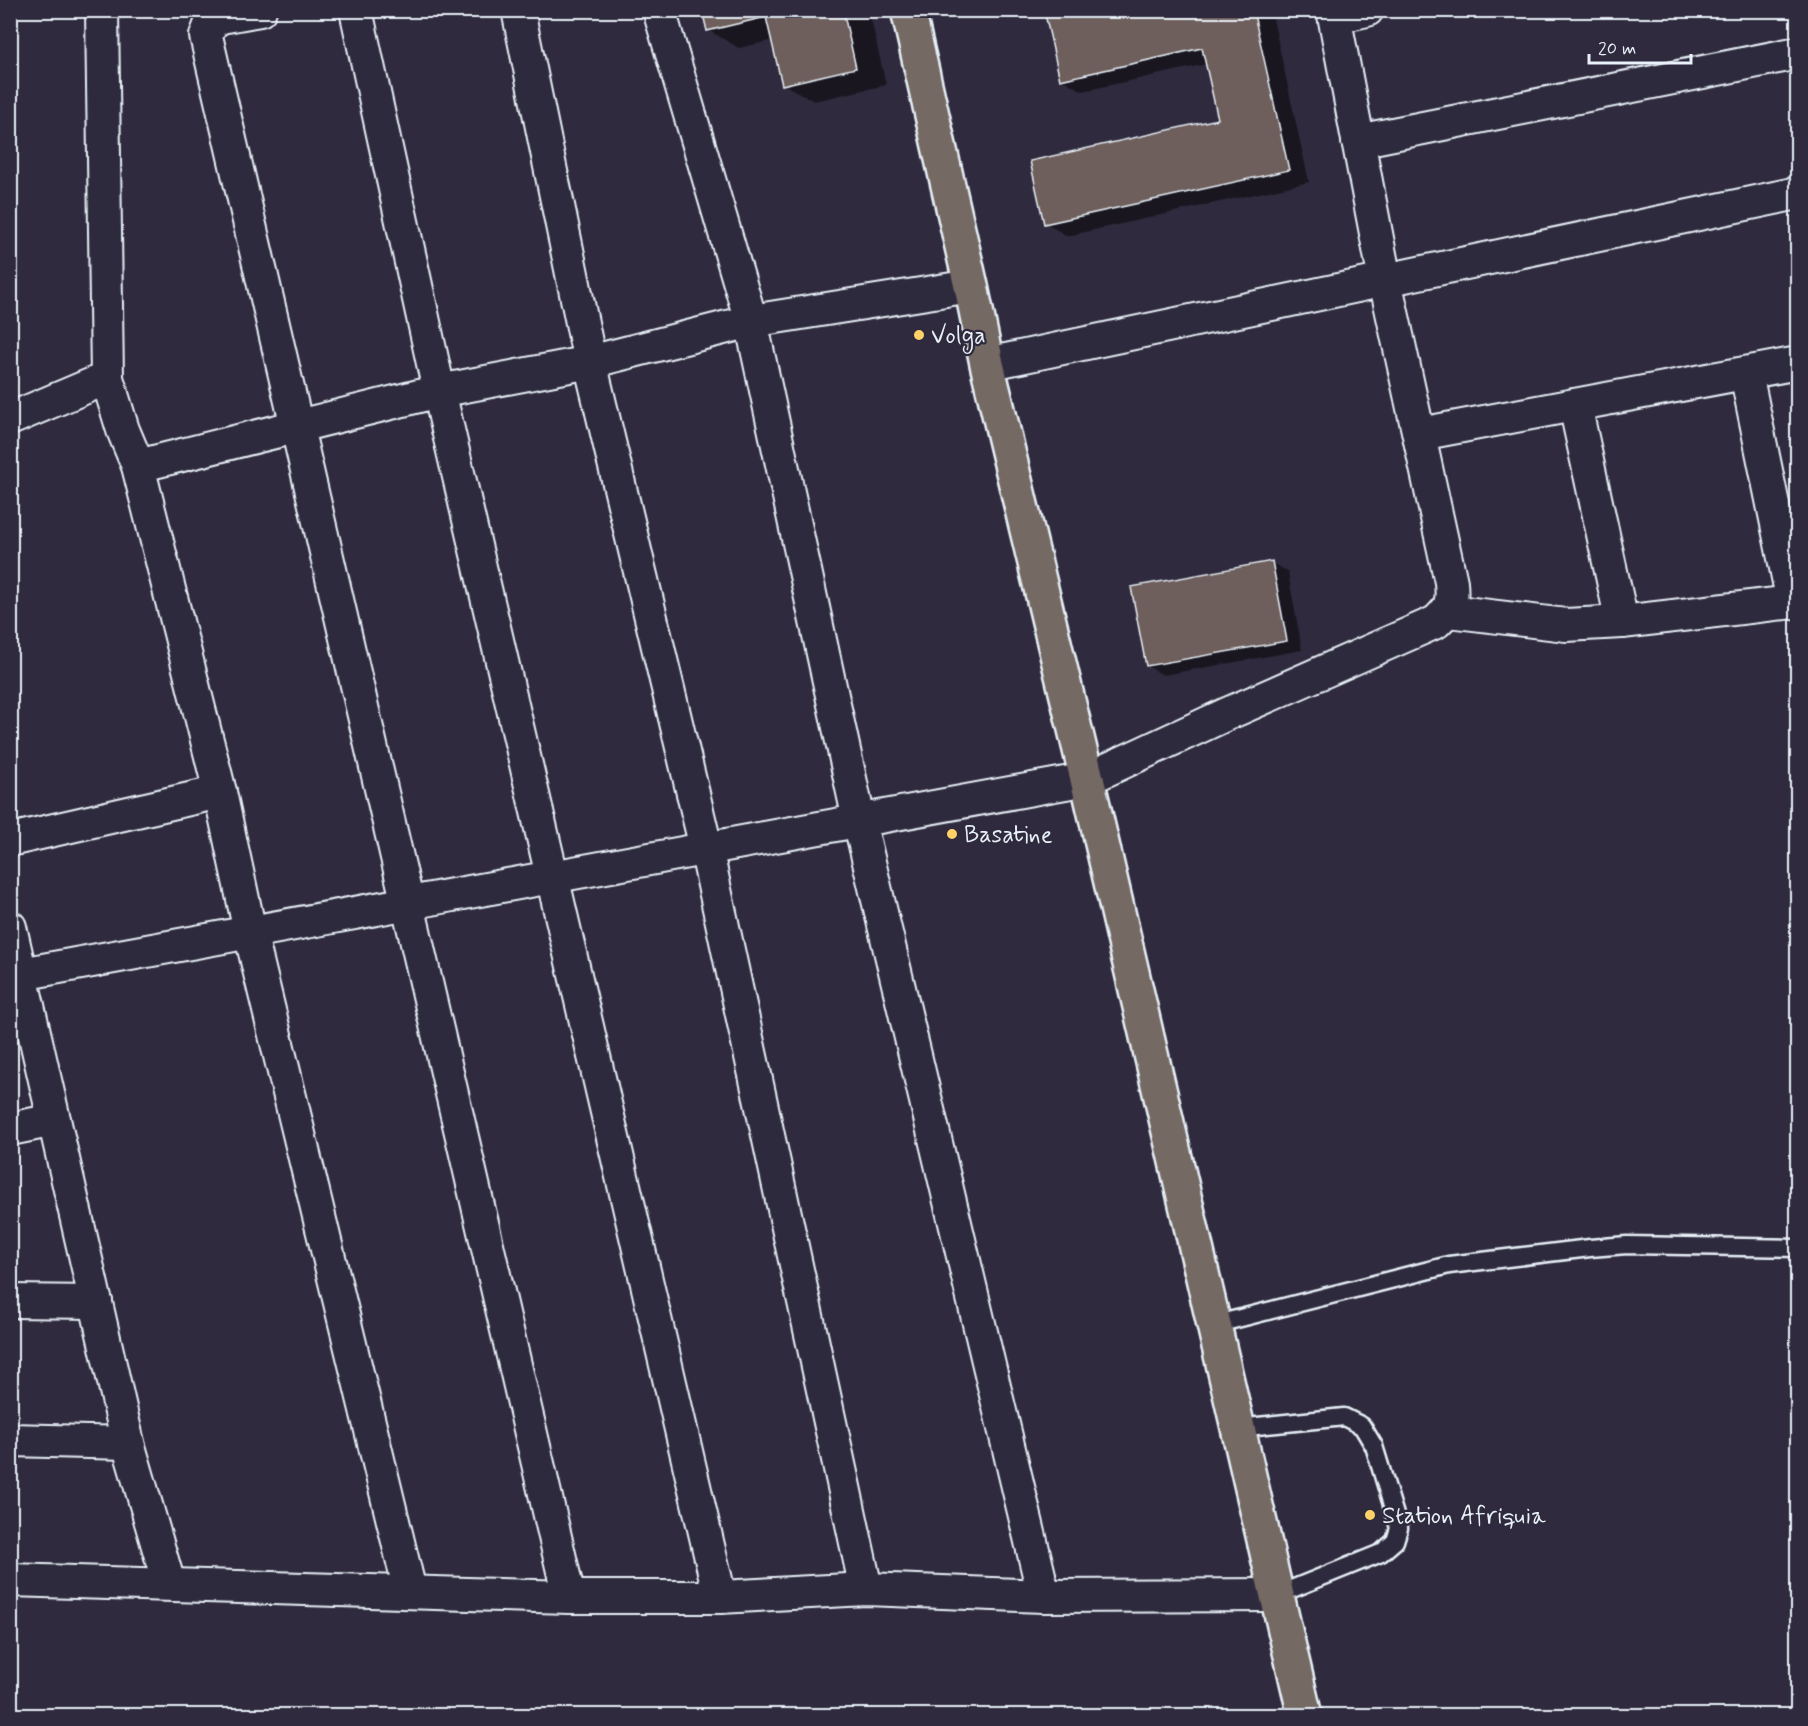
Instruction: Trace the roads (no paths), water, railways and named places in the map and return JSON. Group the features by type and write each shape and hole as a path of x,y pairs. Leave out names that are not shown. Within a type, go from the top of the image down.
{"highway":[{"path":"908,10 972,286 987,364 1087,779 1305,1716"}],"street":[{"path":"102,10 107,378 123,430 138,466 220,792 250,932 410,1591"},
{"path":"260,10 221,17 212,22 206,36 569,1597"},
{"path":"356,10 439,391 720,1597"},
{"path":"518,10 590,362 706,848 866,1589"},
{"path":"659,10 751,321 859,820 1044,1596"},
{"path":"16,975 1087,779 1227,714 1436,622 1448,611 1453,599 1451,582 1385,280 1334,14 1367,10"},
{"path":"1358,141 1797,53"},
{"path":"987,364 1797,193"},
{"path":"138,466 439,391 590,362 751,321 972,286"},
{"path":"1420,434 1797,363"},
{"path":"1448,611 1566,625 1622,622 1795,602 1746,373"},
{"path":"10,419 107,378"},
{"path":"1575,405 1622,622"},
{"path":"10,840 220,792"},
{"path":"10,927 16,975 54,1120 128,1443 169,1584"},
{"path":"10,1129 54,1120"},
{"path":"10,1301 96,1302"},
{"path":"10,1440 128,1443"},
{"path":"10,1580 569,1597 720,1597 866,1589 1044,1596 1277,1595"}],"lane":[{"path":"1214,1325 1449,1265 1627,1245 1797,1248"},
{"path":"1238,1428 1344,1417 1362,1426 1374,1446 1399,1528 1395,1541 1382,1553 1277,1595"}],"place":[{"name":"Volga","path":"919,335"},
{"name":"Basatine","path":"952,834"},
{"name":"Station Afriquia","path":"1370,1515"}]}
